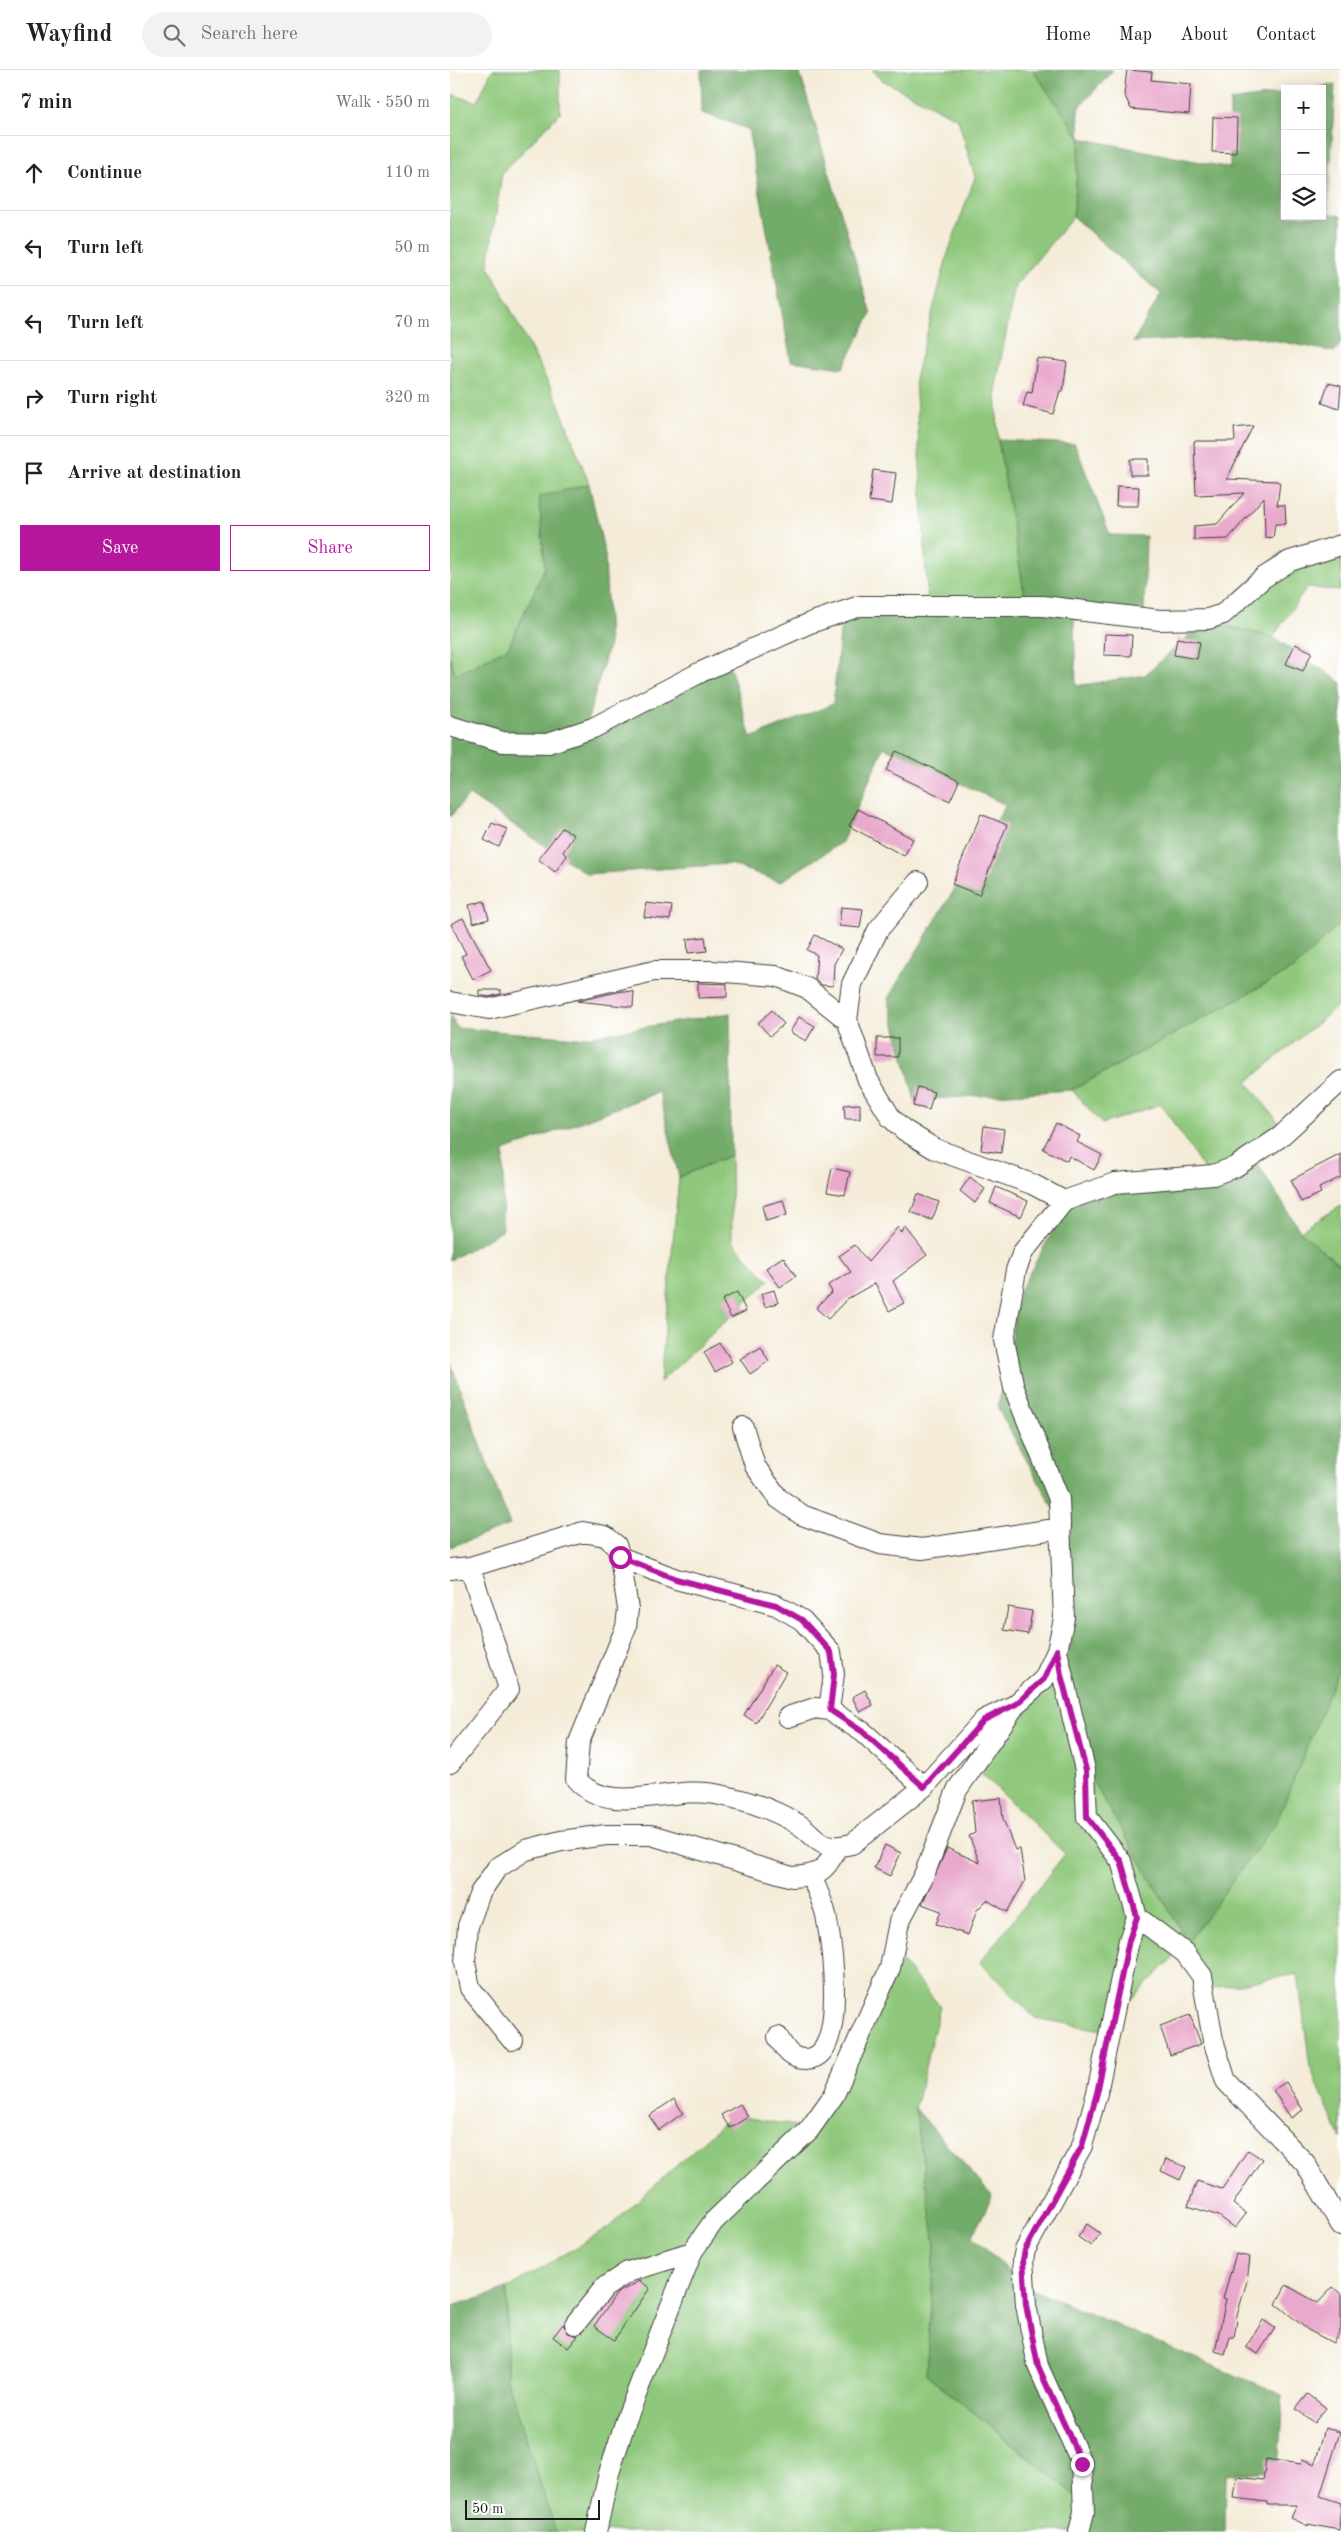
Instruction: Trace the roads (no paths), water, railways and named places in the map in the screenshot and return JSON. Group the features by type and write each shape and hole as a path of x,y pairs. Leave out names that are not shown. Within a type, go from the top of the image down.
{"street":[{"path":"450,726 504,742 548,743 593,728 701,672 810,622 860,606 1043,606 1160,620 1208,619 1223,614 1263,578 1290,561 1341,546"},
{"path":"918,882 878,930 852,984 847,1020 868,1080 891,1118 904,1130 935,1149 1032,1184 1064,1201"},
{"path":"450,1002 490,1009 654,971 712,971 776,976 806,988 847,1020"},
{"path":"596,2532 610,2472 626,2420 692,2252 714,2221 809,2130 834,2096 890,1968 899,1922 924,1875 958,1790 1016,1704 1044,1679 1057,1650 1064,1618 1059,1499 1014,1388 1004,1340 1016,1270 1023,1252 1064,1201 1115,1183 1213,1175 1235,1168 1280,1136 1341,1081"},
{"path":"743,1427 755,1466 778,1498 802,1515 842,1532 880,1544 922,1549 1061,1528"},
{"path":"450,1568 470,1567 583,1532 605,1536 616,1545 620,1557 628,1610 626,1627 579,1742 576,1779 583,1788 598,1795 621,1799 686,1792 714,1793 759,1806 799,1824 823,1843 837,1847 852,1844 924,1787 984,1720 1016,1704"},
{"path":"620,1557 676,1579 776,1605 802,1620 831,1652 834,1674 830,1710"},
{"path":"450,1763 509,1689 470,1567"},
{"path":"1057,1650 1061,1675 1086,1770 1087,1817 1121,1861 1137,1917 1129,1940 1097,2093 1082,2146 1025,2250 1023,2260 1026,2305 1038,2366 1082,2464 1084,2512 1079,2532"},
{"path":"788,1717 815,1708 830,1710 863,1732 924,1787"},
{"path":"512,2040 470,1988 465,1962 468,1926 480,1893 497,1868 526,1850 561,1841 606,1835 651,1835 792,1877 811,1875 828,1866 837,1847"},
{"path":"778,2037 787,2052 797,2059 809,2060 821,2053 829,2040 835,1989 826,1913 811,1875"},
{"path":"1137,1917 1185,1953 1202,1976 1213,2040 1226,2081 1305,2163 1341,2224"},
{"path":"575,2324 605,2287 628,2272 692,2252"}]}
